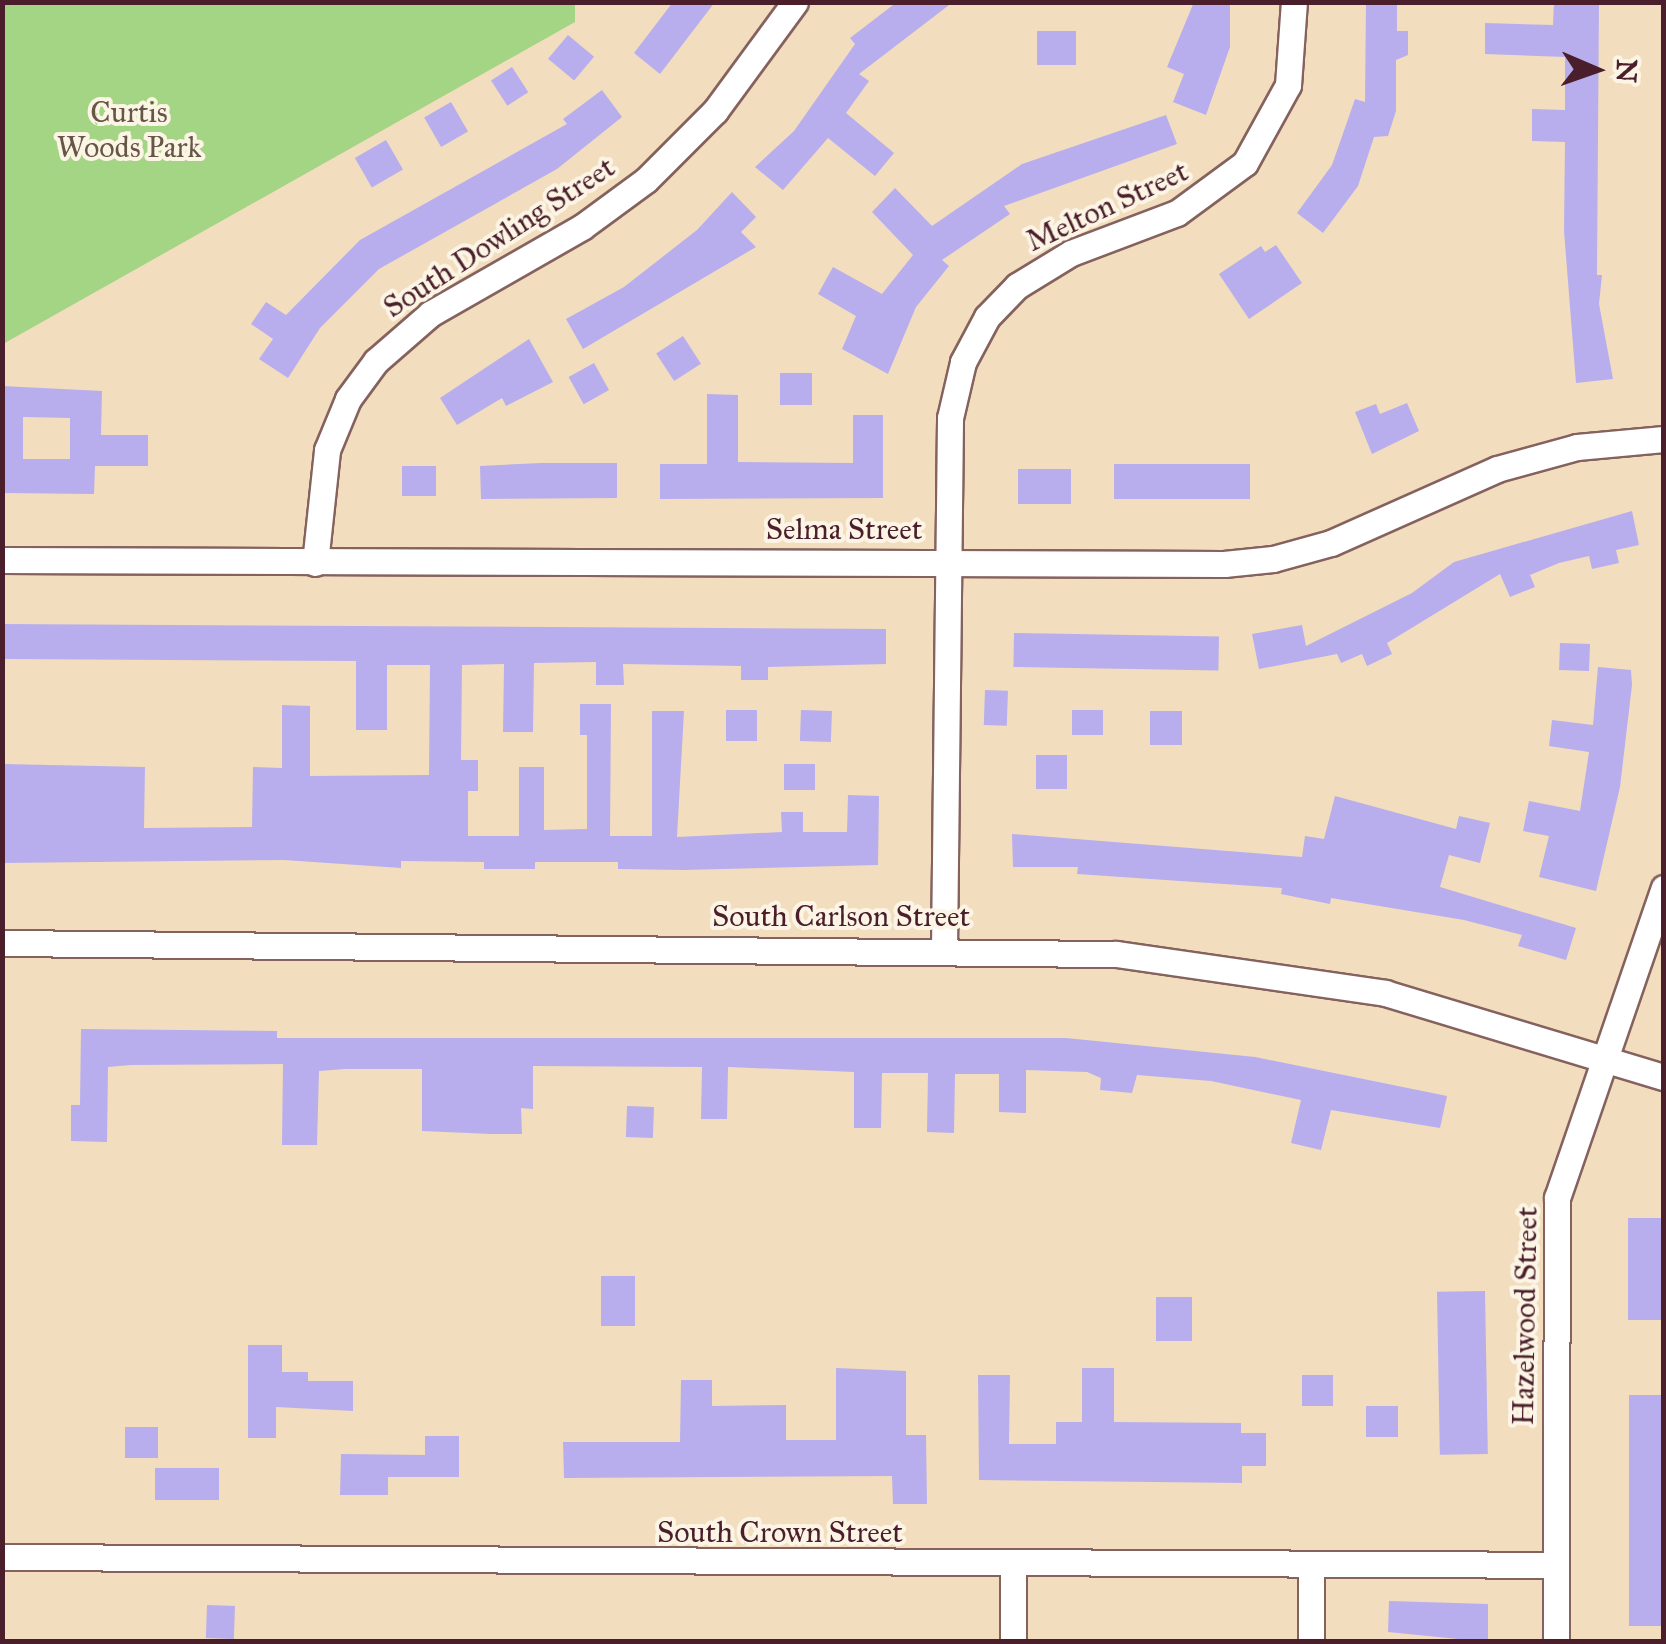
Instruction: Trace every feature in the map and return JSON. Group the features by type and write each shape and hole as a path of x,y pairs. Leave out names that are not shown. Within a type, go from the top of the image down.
{"street":[{"name":"South Dowling Street","path":"316,563 316,504 327,450 348,399 376,361 430,314 582,227 646,180 715,111 796,2"},
{"name":"Melton Street","path":"944,949 950,418 975,336 1001,301 1050,263 1177,213 1245,163 1288,85 1294,2"},
{"name":"Selma Street","path":"2,560 316,563 1273,559 1330,543 1497,469 1577,447 1664,439"},
{"name":"Hazelwood Street","path":"1556,1642 1557,1198 1609,1058 1664,888"},
{"name":"South Carlson Street","path":"2,942 944,949 1116,954 1288,975 1456,1011 1664,1077"},
{"name":"South Crown Street","path":"2,1557 1012,1566 1556,1565"},
{"path":"1012,1566 1013,1642"},
{"path":"1310,1567 1311,1642"}],"green space":[{"name":"Curtis Woods Park","path":"3,2 575,2 575,22 3,344"}],"building":[{"path":"673,2 715,2 660,74 634,53"},
{"path":"897,2 953,2 859,74 869,81 846,113 894,153 875,176 828,138 783,190 755,167 794,131 855,44 850,38"},
{"path":"1194,2 1230,2 1230,47 1206,115 1173,102 1184,74 1167,67"},
{"path":"1366,2 1397,2 1397,31 1408,31 1408,55 1396,60 1396,111 1388,136 1374,137 1358,186 1323,233 1297,213 1332,165 1355,99 1365,102"},
{"path":"1554,2 1599,2 1597,275 1602,275 1599,304 1613,379 1576,383 1564,231 1565,142 1532,141 1532,109 1565,110 1565,57 1485,54 1485,23 1553,25"},
{"path":"1037,31 1076,31 1076,65 1037,65"},
{"path":"568,35 594,57 574,81 548,59"},
{"path":"512,67 528,92 507,106 491,81"},
{"path":"602,90 622,117 557,169 379,269 320,328 288,378 259,359 273,339 251,324 266,302 286,315 360,240 567,124 563,119"},
{"path":"451,102 468,131 441,147 424,118"},
{"path":"1166,115 1177,144 1004,206 1010,214 942,260 949,266 916,307 888,374 842,349 856,316 818,294 833,267 882,294 913,255 872,212 895,188 932,226 1022,164"},
{"path":"386,140 403,169 372,187 355,158"},
{"path":"732,192 756,217 741,232 756,247 583,349 566,319 624,287 697,230"},
{"path":"1276,245 1302,283 1249,319 1219,274 1261,246 1265,252"},
{"path":"683,336 701,364 674,381 656,353"},
{"path":"529,339 553,382 506,406 502,398 457,425 440,398"},
{"path":"594,363 609,390 584,404 569,377"},
{"path":"780,373 812,373 812,405 780,405"},
{"path":"2,386 102,391 101,435 148,435 148,466 95,466 94,494 2,493","holes":["23,417 70,418 70,459 23,459"]},
{"path":"707,394 738,395 738,462 853,463 853,415 883,415 883,498 660,499 660,464 707,464"},
{"path":"1407,403 1419,431 1372,454 1355,412 1376,404 1380,414"},
{"path":"617,463 617,498 481,499 480,466"},
{"path":"1114,464 1250,464 1250,499 1114,499"},
{"path":"402,466 436,466 436,496 402,496"},
{"path":"1018,469 1071,469 1071,504 1018,504"},
{"path":"1632,511 1639,545 1616,550 1619,563 1592,569 1589,556 1559,563 1530,575 1535,587 1510,597 1500,574 1387,643 1392,654 1367,666 1362,654 1341,663 1337,654 1259,669 1252,634 1302,625 1306,646 1412,593 1454,562"},
{"path":"2,624 886,629 886,664 768,667 768,680 741,680 741,666 623,664 624,685 596,685 596,662 534,663 533,732 503,732 504,664 462,665 461,760 478,760 478,791 468,791 468,836 519,836 519,767 544,767 544,830 587,829 587,735 580,735 580,704 611,704 610,836 652,836 652,711 684,711 677,837 782,832 781,812 803,812 803,832 847,832 848,795 879,796 878,865 683,870 618,869 618,862 535,862 535,869 484,869 484,862 401,861 401,868 284,860 2,863 2,764 145,767 144,828 252,827 253,767 282,768 282,705 310,706 310,776 429,775 430,665 387,665 387,730 356,730 356,661 2,659"},
{"path":"1014,633 1219,637 1218,671 1013,667"},
{"path":"1560,643 1590,644 1589,671 1559,670"},
{"path":"1598,667 1631,670 1632,685 1620,787 1596,891 1539,877 1549,836 1523,831 1529,801 1580,811 1589,752 1549,746 1552,720 1593,725"},
{"path":"985,690 1008,691 1007,726 984,725"},
{"path":"726,710 757,710 757,741 726,741"},
{"path":"801,710 832,711 831,742 800,741"},
{"path":"1072,710 1103,710 1103,735 1072,735"},
{"path":"1150,711 1182,711 1182,745 1150,745"},
{"path":"1036,755 1067,755 1067,789 1036,789"},
{"path":"784,764 815,764 815,790 784,790"},
{"path":"1335,796 1456,829 1459,816 1490,823 1480,863 1449,855 1440,887 1576,928 1566,960 1518,946 1522,935 1464,920 1331,898 1330,904 1281,894 1282,888 1077,874 1078,867 1013,867 1012,834 1302,857 1305,836 1324,839"},
{"path":"81,1029 277,1031 277,1038 1066,1038 1255,1057 1447,1096 1440,1128 1331,1110 1321,1150 1291,1143 1301,1100 1211,1081 1137,1075 1132,1093 1100,1090 1101,1078 1087,1072 1026,1070 1026,1113 999,1112 999,1074 955,1074 954,1133 927,1132 928,1073 882,1073 881,1128 854,1128 854,1072 728,1067 727,1119 701,1119 702,1067 533,1066 533,1109 521,1108 522,1134 491,1134 422,1131 422,1069 345,1069 319,1071 317,1145 282,1145 283,1064 131,1065 108,1067 107,1142 71,1141 71,1105 80,1105"},
{"path":"627,1106 654,1107 653,1138 626,1137"},
{"path":"1628,1218 1664,1218 1664,1320 1628,1320"},
{"path":"601,1276 635,1276 635,1326 601,1326"},
{"path":"1485,1291 1488,1454 1440,1455 1437,1292"},
{"path":"1156,1297 1192,1297 1192,1341 1156,1341"},
{"path":"248,1345 282,1345 282,1372 308,1372 308,1381 353,1381 353,1411 276,1407 276,1438 248,1438"},
{"path":"836,1368 906,1371 906,1435 926,1435 927,1504 893,1504 892,1476 564,1478 563,1442 680,1442 681,1380 712,1380 712,1406 786,1405 786,1440 836,1440"},
{"path":"1082,1368 1114,1368 1114,1422 1241,1423 1241,1433 1266,1433 1266,1466 1242,1466 1242,1483 979,1480 978,1375 1010,1375 1009,1444 1056,1444 1056,1422 1082,1422"},
{"path":"1302,1375 1333,1375 1333,1406 1302,1406"},
{"path":"1629,1395 1664,1395 1664,1626 1629,1626"},
{"path":"1366,1406 1398,1406 1398,1437 1366,1437"},
{"path":"125,1427 158,1427 158,1458 125,1458"},
{"path":"425,1436 459,1436 459,1477 388,1477 388,1495 340,1495 341,1454 425,1455"},
{"path":"155,1468 219,1468 219,1500 155,1500"},
{"path":"1389,1601 1488,1604 1488,1642 1388,1632"},
{"path":"207,1605 235,1606 234,1639 206,1638"}]}
